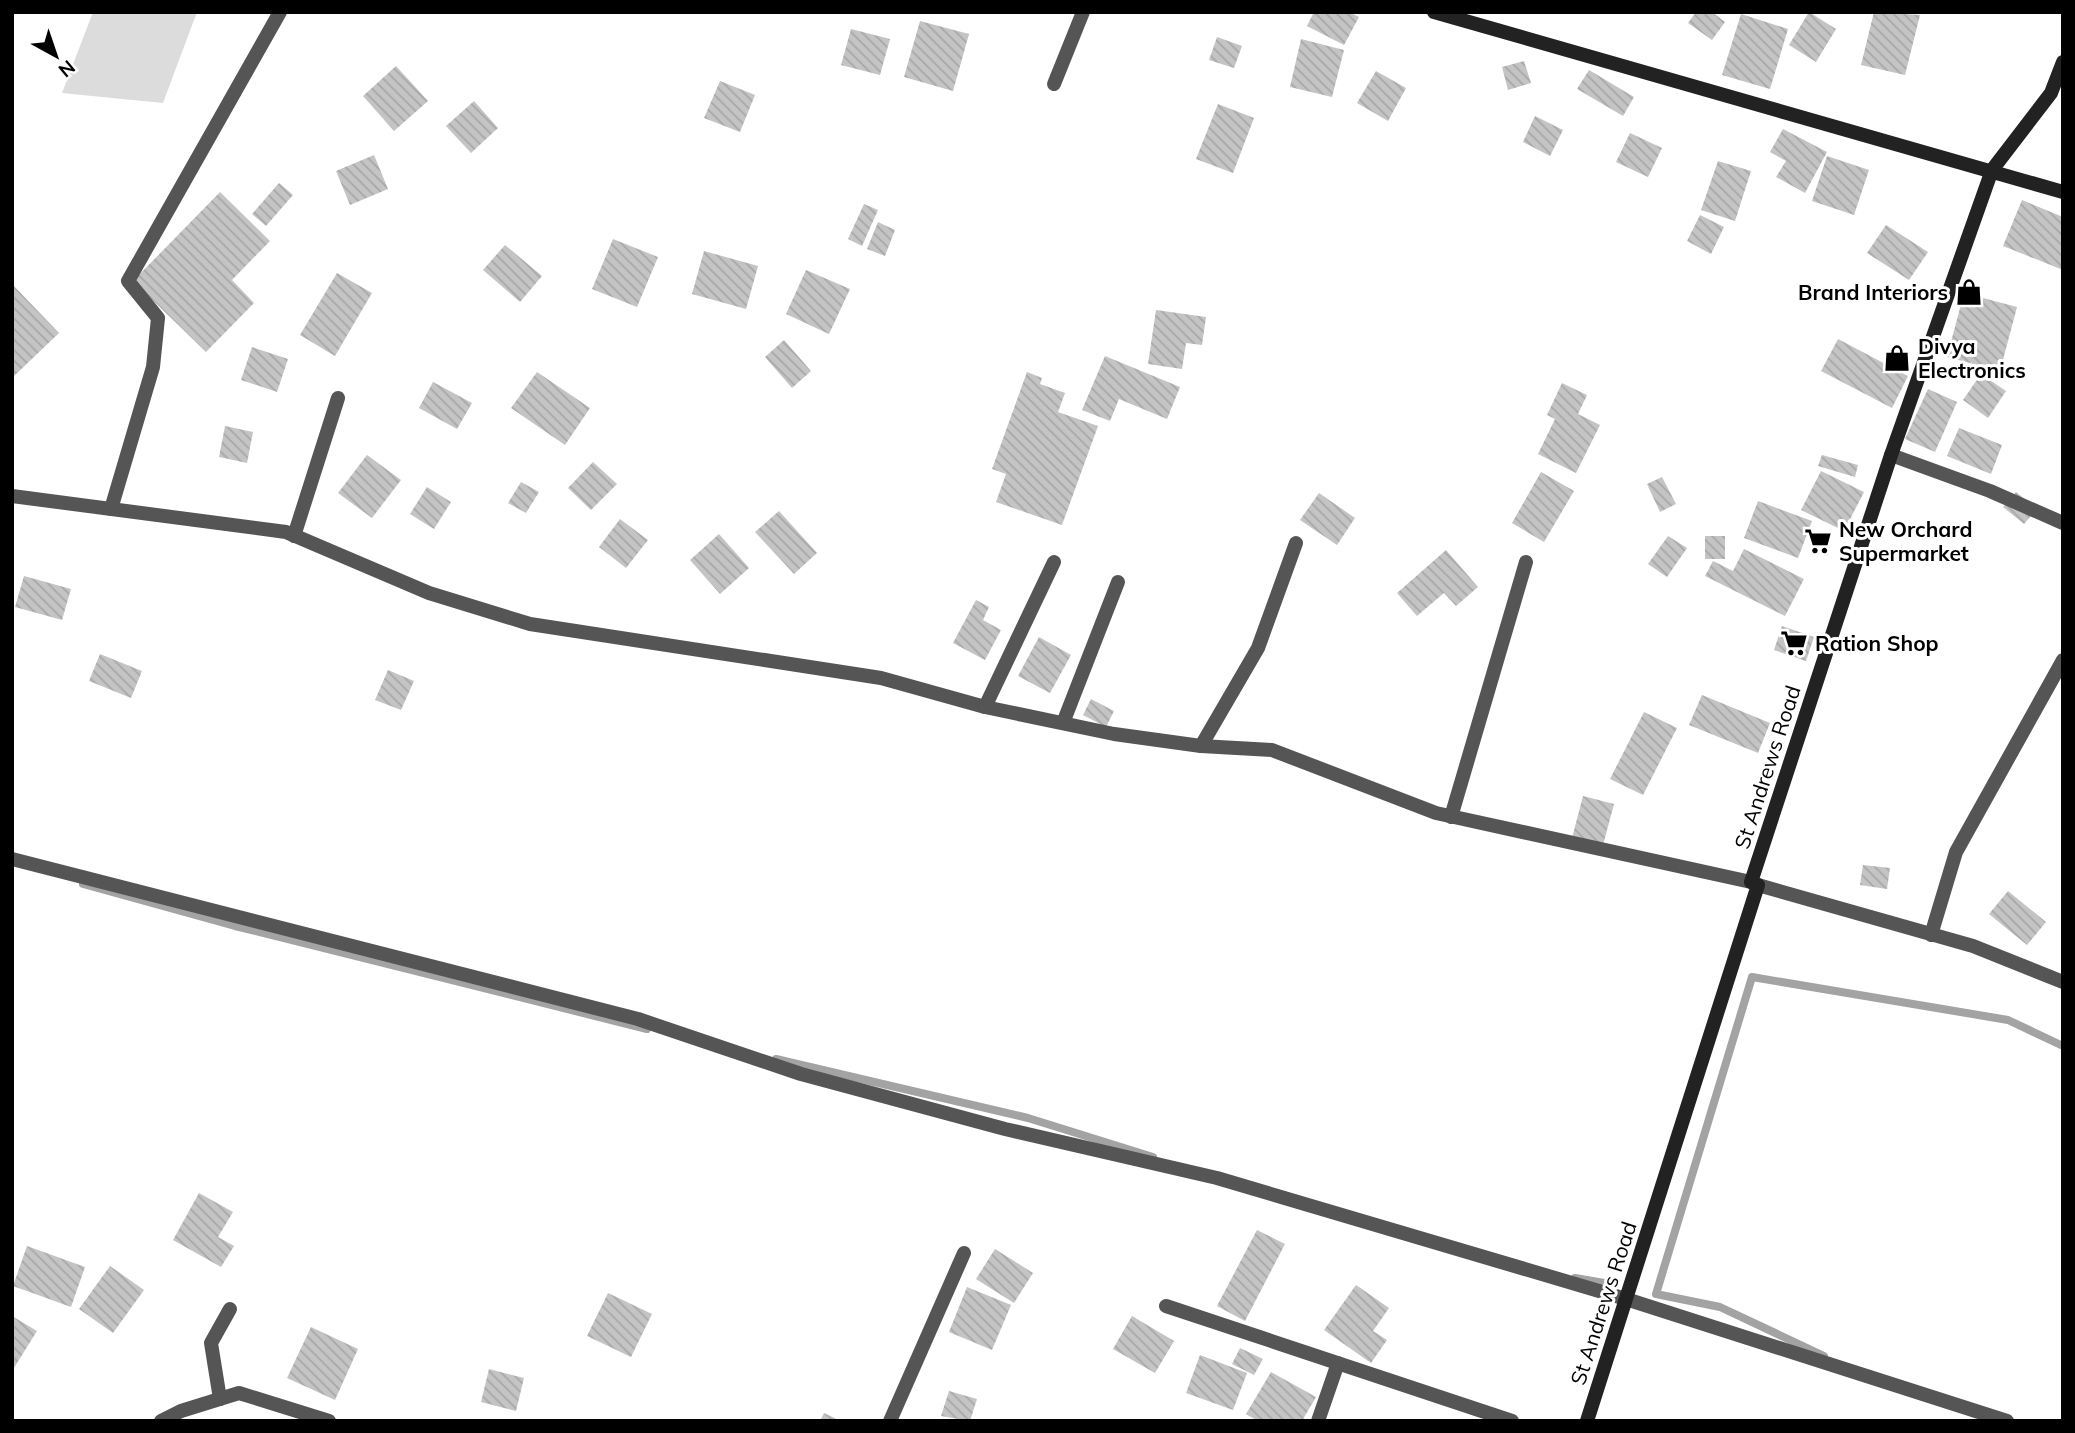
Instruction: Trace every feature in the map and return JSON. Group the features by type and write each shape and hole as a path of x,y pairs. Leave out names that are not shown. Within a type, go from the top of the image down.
{"main road":[{"path":"1434,12 2063,192"},
{"name":"St Andrews Road","path":"1587,1421 1891,455 1992,170 2051,93 2063,62"}],"street":[{"path":"111,509 153,367 158,318 128,281 280,12"},
{"path":"1054,84 1083,12"},
{"path":"294,536 338,398"},
{"path":"1891,455 1990,491 2063,523"},
{"path":"12,496 294,536 429,593 530,624 881,678 985,707 1062,723 1201,746 1272,750 1451,817 1754,884 1973,946 2063,982"},
{"path":"1201,746 1258,649 1296,543"},
{"path":"985,707 1054,562"},
{"path":"1451,817 1526,562"},
{"path":"1062,723 1118,582"},
{"path":"1931,935 1956,852 2063,660"},
{"path":"12,859 638,1019 801,1074 1005,1129 1217,1178 1626,1299 2007,1421"},
{"path":"890,1421 964,1253"},
{"path":"1167,1306 1512,1421"},
{"path":"219,1399 211,1343 230,1309"},
{"path":"1318,1421 1338,1363"},
{"path":"161,1421 239,1393 329,1421"}],"shaded area":[{"path":"93,12 197,12 163,103 62,93"}],"building":[{"path":"1314,12 1349,12 1359,17 1344,45 1307,26"},
{"path":"1696,12 1712,12 1725,22 1712,40 1688,23"},
{"path":"1809,12 1836,29 1816,62 1789,45"},
{"path":"1874,12 1920,15 1905,75 1861,65"},
{"path":"1741,14 1788,29 1770,89 1722,75"},
{"path":"920,21 969,34 953,91 904,77"},
{"path":"851,29 890,39 880,75 841,65"},
{"path":"1217,37 1242,46 1234,68 1209,60"},
{"path":"1301,39 1344,50 1332,97 1290,87"},
{"path":"1524,61 1531,83 1508,90 1502,67"},
{"path":"396,66 428,101 394,131 363,96"},
{"path":"1589,70 1634,97 1623,116 1577,89"},
{"path":"1376,71 1406,88 1388,121 1357,103"},
{"path":"720,81 755,95 740,132 704,118"},
{"path":"474,101 498,128 471,153 446,126"},
{"path":"1218,104 1254,118 1233,173 1196,159"},
{"path":"1535,116 1563,130 1550,156 1523,142"},
{"path":"1783,129 1827,152 1805,193 1776,177 1786,161 1770,152"},
{"path":"1630,133 1662,148 1648,177 1616,162"},
{"path":"374,155 388,189 350,205 336,171"},
{"path":"1827,156 1869,170 1854,215 1812,201"},
{"path":"1718,161 1751,171 1735,221 1701,210"},
{"path":"279,183 293,195 266,226 252,214"},
{"path":"220,192 270,241 232,280 254,303 206,352 133,281"},
{"path":"2022,200 2063,217 2063,270 2003,246"},
{"path":"864,204 878,210 862,246 848,239"},
{"path":"1700,215 1724,227 1711,254 1687,241"},
{"path":"878,222 895,230 885,256 867,249"},
{"path":"1886,225 1928,252 1909,280 1867,253"},
{"path":"613,239 658,257 637,307 592,289"},
{"path":"505,245 542,276 520,302 483,270"},
{"path":"704,251 758,266 746,309 692,294"},
{"path":"806,270 850,289 829,334 786,314"},
{"path":"337,273 372,293 335,356 300,335"},
{"path":"12,284 59,333 12,378"},
{"path":"1964,293 2017,307 2000,371 1947,357"},
{"path":"1156,310 1206,317 1202,345 1186,343 1182,369 1148,364"},
{"path":"1838,339 1908,376 1892,408 1821,371"},
{"path":"784,340 811,371 792,388 765,357"},
{"path":"252,347 288,359 277,392 241,380"},
{"path":"1105,356 1180,387 1167,419 1119,399 1110,421 1082,410"},
{"path":"537,372 590,408 565,445 511,408"},
{"path":"1027,372 1042,378 1040,384 1065,393 1058,412 1098,426 1062,525 996,502 1006,474 992,469"},
{"path":"1981,374 2006,391 1988,418 1963,400"},
{"path":"433,382 472,403 457,429 419,408"},
{"path":"1562,383 1587,395 1578,414 1600,425 1576,473 1538,454 1555,419 1547,415"},
{"path":"1928,389 1957,402 1935,452 1905,439"},
{"path":"225,426 253,432 247,463 219,457"},
{"path":"1959,428 2002,445 1991,474 1947,456"},
{"path":"367,455 401,480 372,518 338,493"},
{"path":"1822,455 1858,465 1855,477 1818,466"},
{"path":"593,462 617,484 591,510 568,488"},
{"path":"1821,471 1864,492 1844,531 1801,510"},
{"path":"1541,472 1574,491 1544,542 1512,523"},
{"path":"1662,477 1676,504 1660,512 1647,484"},
{"path":"521,482 539,492 526,513 508,503"},
{"path":"427,487 451,502 434,529 410,514"},
{"path":"2016,492 2037,509 2024,524 2003,507"},
{"path":"1319,493 1355,518 1337,545 1300,520"},
{"path":"1758,501 1812,521 1798,558 1744,538"},
{"path":"779,511 817,553 794,574 755,532"},
{"path":"620,519 648,540 626,568 599,547"},
{"path":"719,534 749,568 720,594 690,560"},
{"path":"1668,536 1687,548 1667,577 1648,564"},
{"path":"1705,536 1725,536 1725,559 1705,559"},
{"path":"1744,549 1804,579 1785,616 1705,576 1713,561 1733,571"},
{"path":"1446,550 1478,587 1456,606 1444,593 1417,616 1397,593"},
{"path":"24,576 71,589 62,620 15,607"},
{"path":"976,600 989,607 983,620 1001,630 985,660 953,643"},
{"name":"Ration Shop","path":"1782,626 1814,637 1806,661 1774,650"},
{"path":"1039,637 1071,655 1050,693 1018,676"},
{"path":"100,654 142,671 131,698 89,681"},
{"path":"388,670 414,681 401,710 375,700"},
{"path":"1702,695 1770,723 1758,753 1689,725"},
{"path":"1091,699 1114,711 1106,727 1083,715"},
{"path":"1644,712 1677,728 1643,795 1610,779"},
{"path":"1583,796 1614,804 1603,845 1572,838"},
{"path":"1863,865 1890,868 1887,889 1860,885"},
{"path":"2008,891 2046,922 2027,945 1989,914"},
{"path":"199,1193 233,1212 218,1237 234,1246 221,1267 173,1240"},
{"path":"1257,1230 1285,1244 1245,1321 1217,1306"},
{"path":"27,1246 85,1267 71,1307 13,1286"},
{"path":"995,1249 1033,1273 1014,1303 976,1279"},
{"path":"110,1266 144,1290 113,1333 79,1309"},
{"path":"1356,1285 1389,1308 1373,1331 1387,1340 1371,1363 1324,1330"},
{"path":"967,1287 1011,1305 992,1350 949,1332"},
{"path":"608,1293 652,1314 631,1357 587,1336"},
{"path":"12,1316 37,1331 12,1371"},
{"path":"1132,1316 1174,1341 1155,1373 1113,1349"},
{"path":"311,1327 358,1349 335,1400 287,1378"},
{"path":"1240,1348 1263,1359 1254,1375 1232,1364"},
{"path":"1200,1355 1247,1373 1233,1410 1186,1393"},
{"path":"489,1369 524,1378 516,1411 481,1402"},
{"path":"1271,1372 1316,1397 1302,1421 1258,1421 1246,1414"},
{"path":"949,1391 977,1399 970,1421 941,1416"},
{"path":"824,1413 841,1421 820,1421"}],"waterway":[{"path":"83,884 235,926 647,1029"},
{"path":"1824,1356 1720,1307 1656,1294 1752,977 2008,1020 2063,1046"},
{"path":"776,1059 1028,1118 1153,1157"},
{"path":"1575,1278 1610,1284"}],"place":[{"name":"Brand Interiors","path":"1969,292"},
{"name":"Divya Electronics","path":"1897,358"},
{"name":"New Orchard Supermarket","path":"1818,541"},
{"name":"Ration Shop","path":"1794,643"}]}
